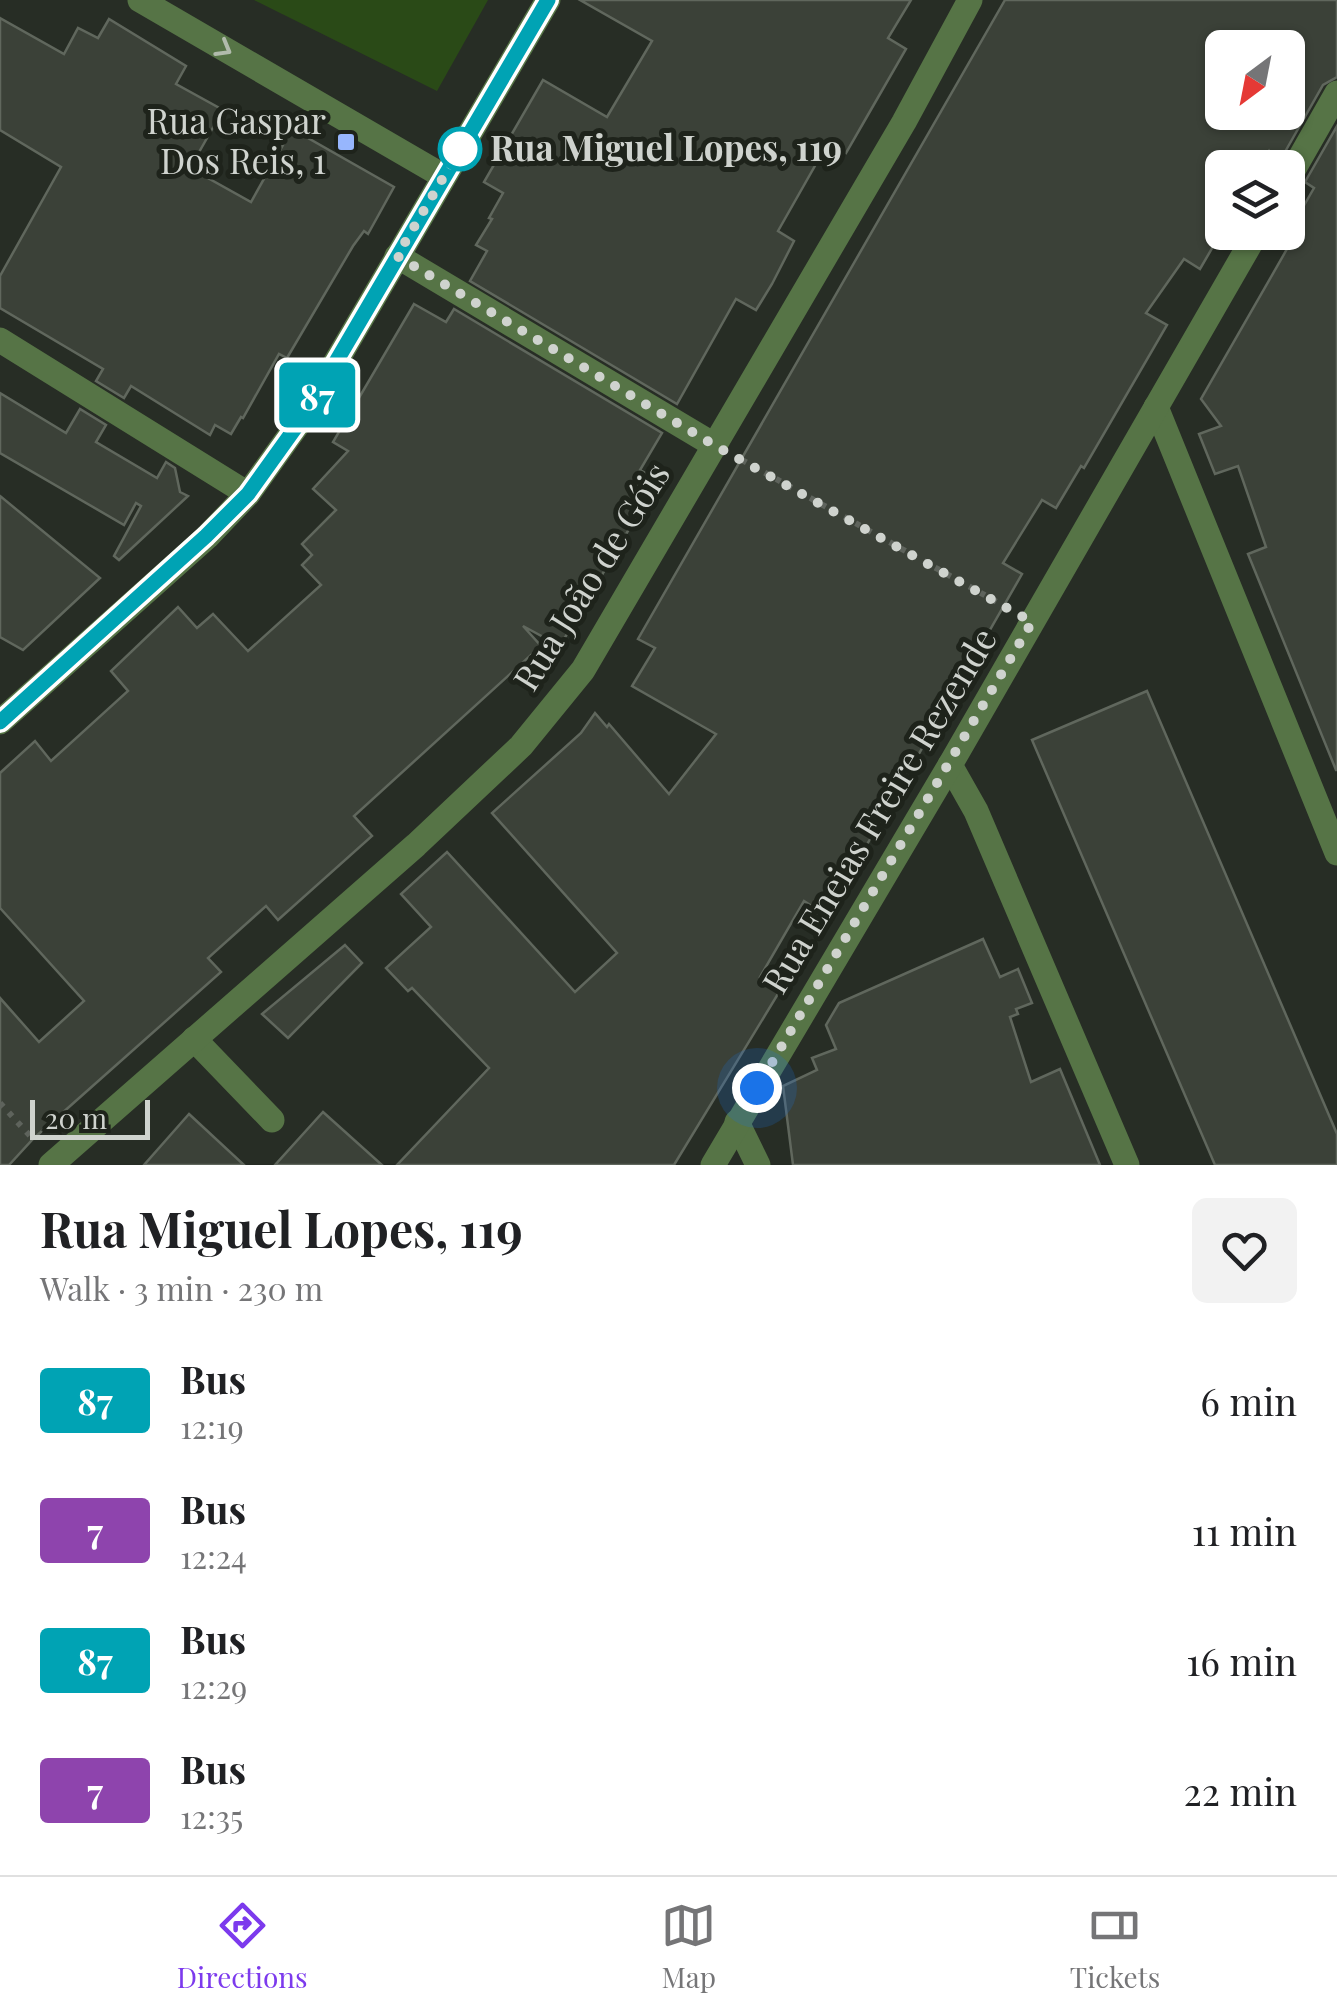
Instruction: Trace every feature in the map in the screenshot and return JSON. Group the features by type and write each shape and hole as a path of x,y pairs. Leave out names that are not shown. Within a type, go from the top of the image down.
{"street":[{"path":"140,0 443,176"},
{"path":"0,722 248,494 306,413 548,0"},
{"name":"Rua João de Góis","path":"53,1164 416,845 547,717 583,670 904,122 970,0"},
{"path":"1305,150 1337,94"},
{"name":"Rua Eneias Freire Rezende","path":"713,1165 950,765 1247,250"},
{"path":"397,256 714,445"},
{"path":"0,340 248,494"},
{"path":"1156,407 1337,853"},
{"path":"950,765 976,811 1127,1165"},
{"path":"194,1039 272,1120"},
{"path":"738,1122 758,1165"}],"path":[{"path":"714,445 1032,622"},
{"path":"0,1103 53,1164"}],"green space":[{"path":"254,0 488,0 437,91"}],"building":[{"path":"580,0 911,0 888,38 906,49 846,153 828,143 778,231 794,241 772,284 756,310 736,299 677,404 470,281 487,251 476,245 503,193 484,182 543,80 607,117 652,41"},
{"path":"1005,0 1337,0 1337,77 1323,85 1305,117 1305,30 1205,30 1205,130 1297,130 1286,150 1205,150 1205,250 1211,250 1200,269 1184,259 1146,313 1167,325 1084,468 1081,466 1056,508 1042,500 1003,563 1022,574 850,874 841,869 818,910 804,901 760,977 781,989 674,1165 397,1165 489,1068 412,988 408,991 386,968 431,927 401,894 447,852 575,992 617,953 492,813 581,733 595,713 669,794 716,734 632,686 655,648 638,639"},
{"path":"0,18 64,54 78,28 98,38 109,19 186,66 176,84 223,110 190,168 251,202 292,129 394,187 368,234 364,231 353,246 287,358 279,354 231,434 215,425 210,435 131,386 124,398 96,381 103,369 0,308 0,276 61,167 0,130"},
{"path":"1337,126 1337,770 1248,554 1266,547 1238,466 1215,474 1199,434 1221,426 1201,399 1286,250 1305,250 1305,204 1314,188 1305,182"},
{"path":"414,304 446,322 454,309 662,433 640,470 658,480 560,646 523,626 541,646 354,816 372,836 278,920 266,906 208,958 221,972 33,1139 9,1165 0,1165 0,998 39,1042 84,1001 0,908 0,773 35,741 51,761 128,691 111,671 178,607 197,628 213,614 248,651 321,585 302,565 312,555 302,544 336,510 313,489 348,451 333,442"},
{"path":"0,393 66,433 80,409 106,425 96,442 157,478 166,462 175,468 180,492 188,496 119,560 114,556 141,506 136,503 124,525 0,453"},
{"path":"0,496 100,578 23,650 0,637"},
{"path":"1147,691 1337,1134 1337,1165 1215,1165 1032,740"},
{"path":"983,939 1000,977 1018,969 1032,1003 1016,1009 1018,1014 1010,1017 1031,1082 1060,1069 1100,1165 793,1165 783,1086 817,1070 812,1058 836,1049 826,1025 839,1003"},
{"path":"345,945 362,963 288,1038 262,1014"},
{"path":"323,1112 382,1165 275,1165"},
{"path":"189,1114 244,1165 144,1165"}],"bus line":[{"name":"87","path":"0,722 248,494 306,413 548,0"}],"place":[{"name":"Rua Gaspar Dos Reis, 1","path":"346,142"},
{"name":"Rua Miguel Lopes, 119","path":"460,149"}],"route":[{"path":"460,149 397,256 714,445 1032,622 757,1088"}]}
